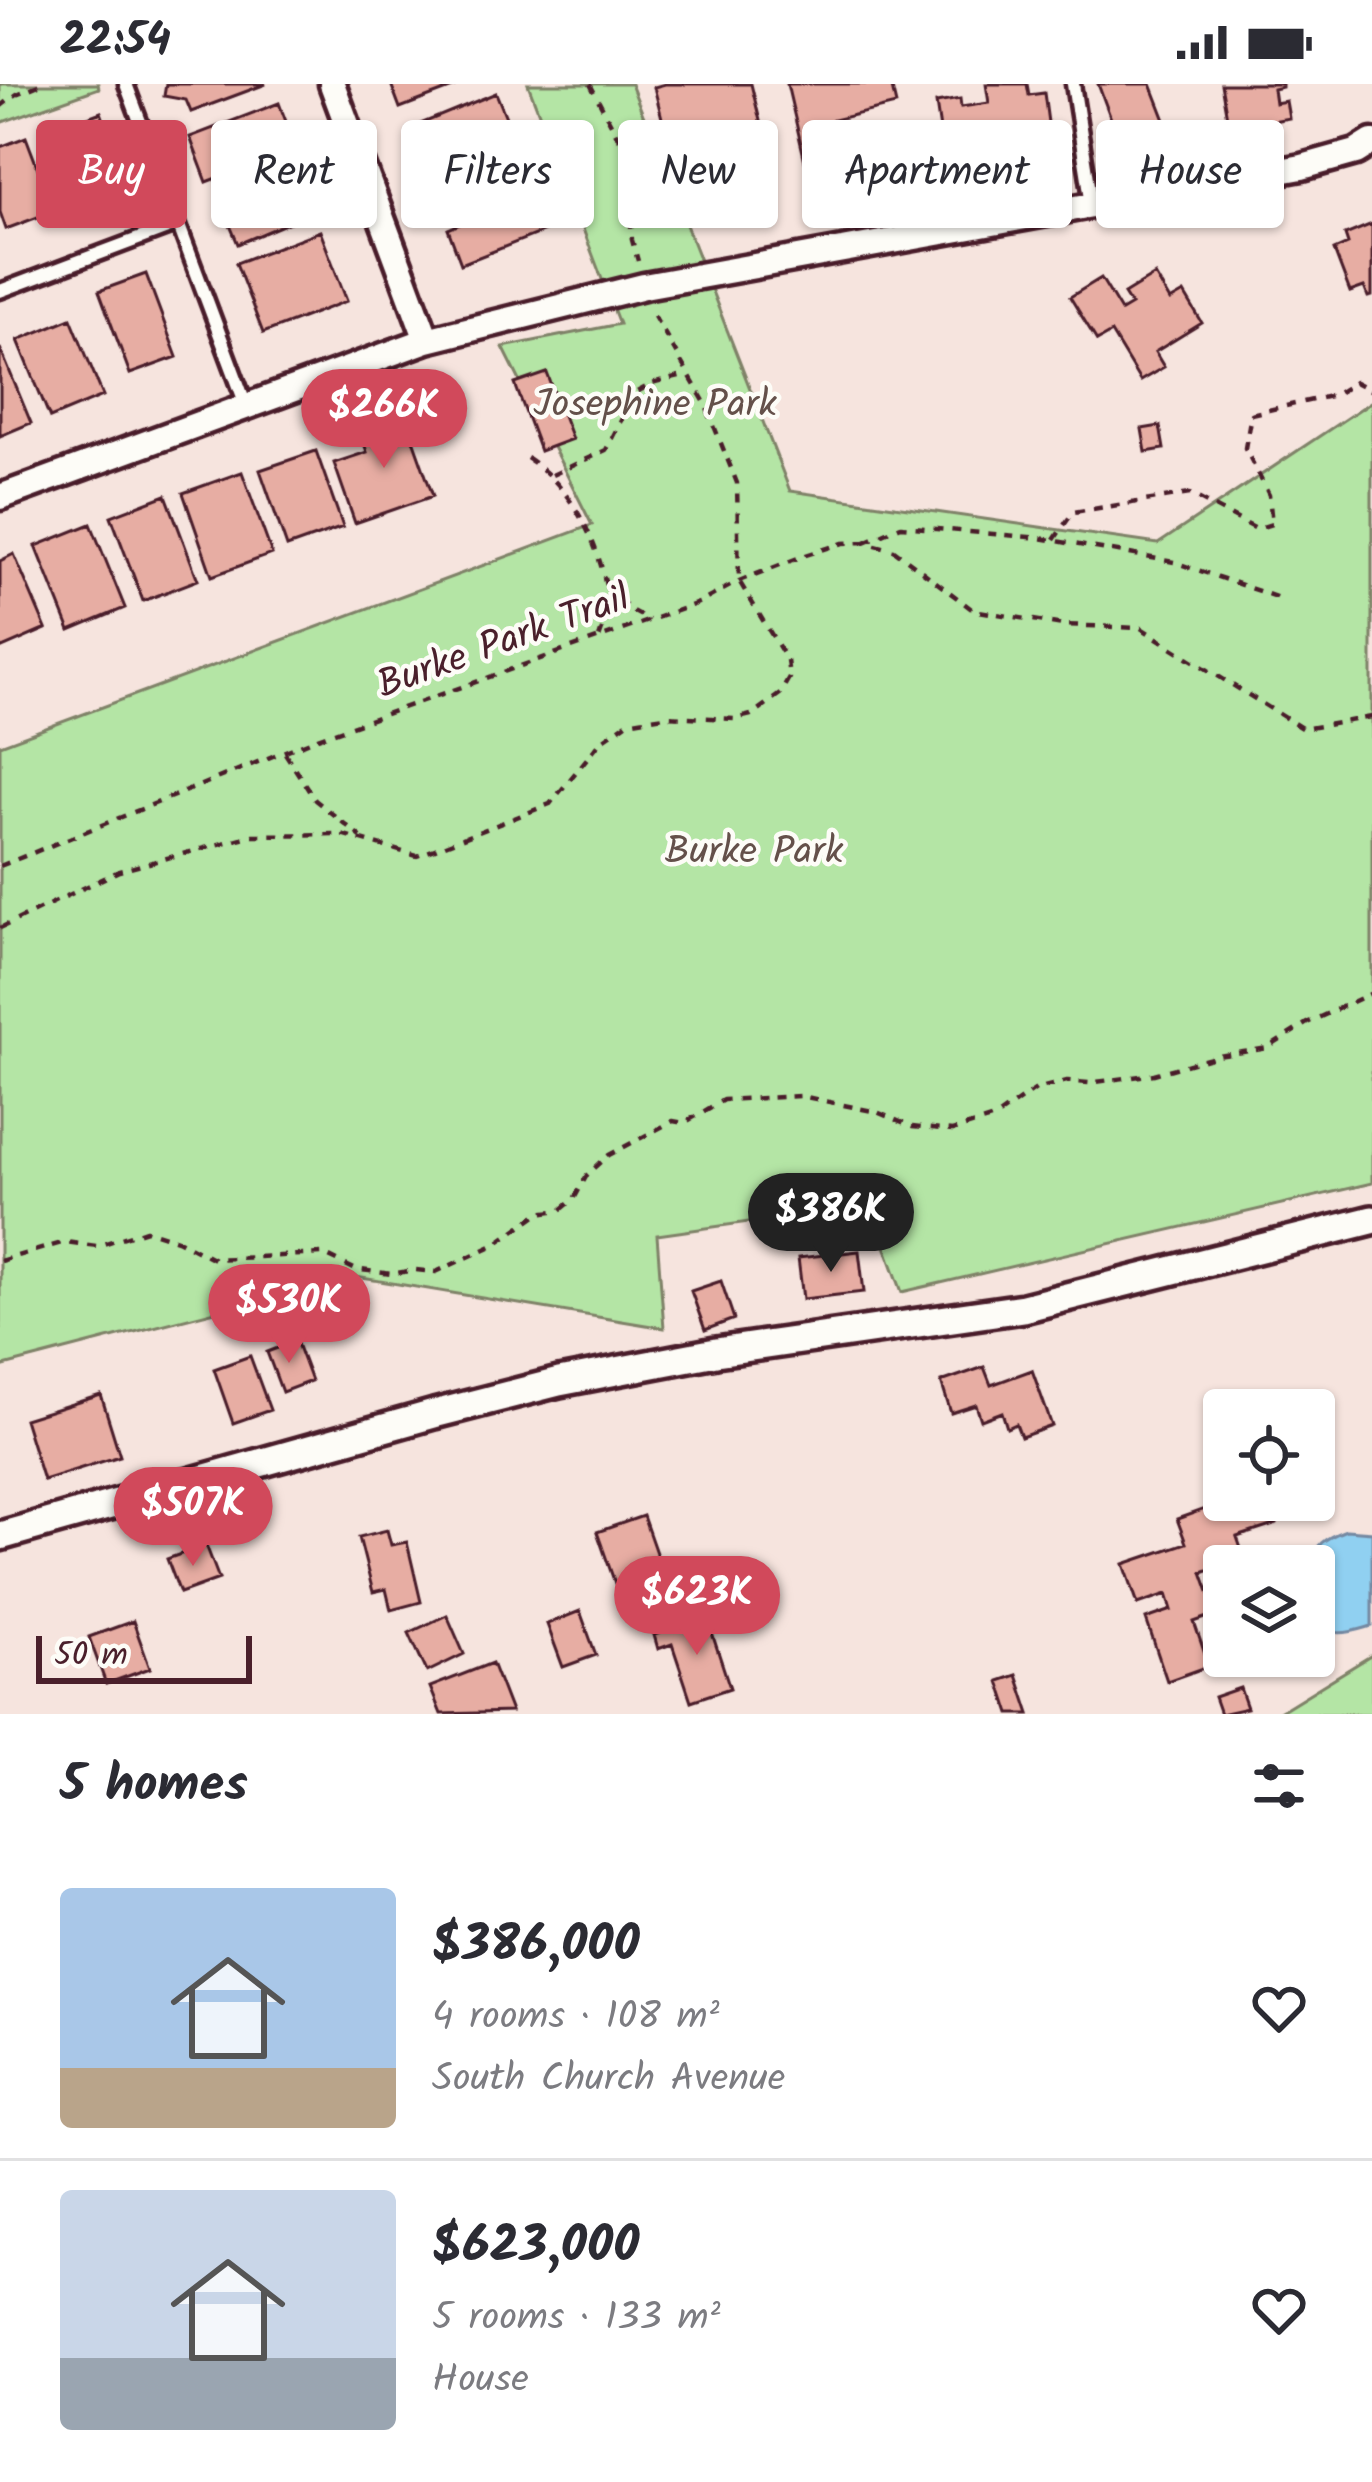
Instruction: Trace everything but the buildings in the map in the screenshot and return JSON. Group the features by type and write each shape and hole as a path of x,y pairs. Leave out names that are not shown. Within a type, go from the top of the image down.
{"street":[{"path":"332,84 428,340"},
{"path":"0,497 428,340 644,286 1302,167 1356,152 1372,142"},
{"path":"0,1536 560,1382 740,1348 1023,1308 1372,1220"}],"lane":[{"path":"126,84 139,120"},
{"path":"1073,84 1092,205"},
{"path":"0,291 167,228"},
{"path":"179,228 246,406"}],"path":[{"path":"0,107 41,84"},
{"path":"0,928 118,871 253,835 341,834 416,856 550,804 601,741 628,722 664,716 734,719 768,705 780,694 789,678 787,660 739,581 737,482 704,400 650,309 632,240 626,152 590,84"},
{"path":"552,475 606,450 635,393 688,374"},
{"path":"1054,540 1073,512 1190,494 1256,529 1272,524 1269,495 1245,448 1251,414 1334,395 1355,382 1372,391"},
{"path":"527,458 552,475 581,519 608,596 599,638"},
{"name":"Burke Park Trail","path":"0,866 284,751 701,602 802,556 843,543 865,542 901,526 1054,540 1174,562 1279,598"},
{"path":"865,542 893,550 973,610 1063,625 1141,628 1304,729 1372,717"},
{"path":"605,586 649,620"},
{"path":"284,751 315,800 366,841"},
{"path":"0,1261 65,1242 97,1246 146,1230 214,1259 322,1254 354,1270 436,1272 494,1245 539,1213 561,1210 609,1155 673,1121 684,1123 723,1100 801,1096 877,1112 912,1127 952,1131 994,1118 1036,1089 1154,1074 1268,1048 1307,1023 1372,993"}],"green space":[{"path":"0,84 98,84 99,88 0,123"},
{"name":"Burke Park","path":"528,84 631,84 645,120 618,120 618,228 687,228 790,491 1158,544 1372,401 1372,1183 902,1292 870,1205 657,1235 664,1328 350,1276 0,1367 0,745 592,525 503,347 619,324 583,228 594,228 594,120 542,120"},
{"path":"1372,1655 1372,1714 1276,1714"}],"water":[{"path":"1346,1530 1372,1532 1372,1626 1335,1632 1335,1545 1320,1545"}],"park label":[{"name":"Josephine Park","path":"655,406"}]}
